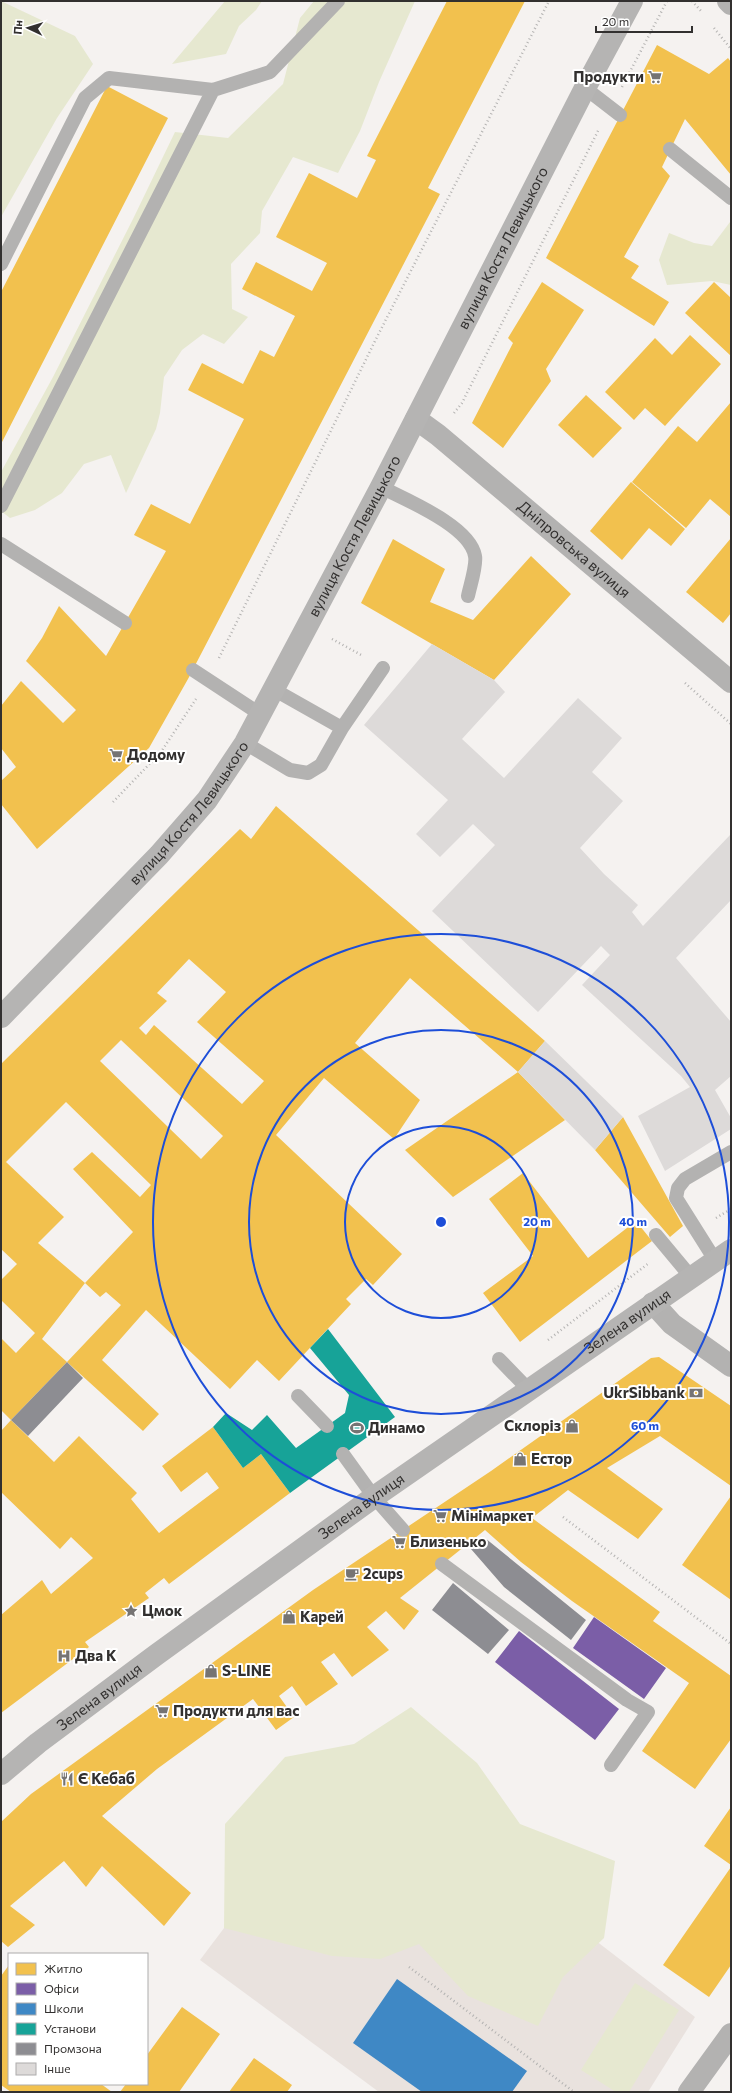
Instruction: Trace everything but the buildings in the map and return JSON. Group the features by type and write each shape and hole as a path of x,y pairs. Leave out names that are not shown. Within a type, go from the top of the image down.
{"main road":[{"name":"вулиця Костя Левицького","path":"1,1017 159,855 207,800 245,743 416,419 585,88 632,1"},
{"name":"Зелена вулиця","path":"1,1774 38,1743 374,1497 530,1391 723,1255"}],"street":[{"path":"728,1 731,4"},
{"name":"Дніпровська вулиця","path":"416,419 438,435 731,682"},
{"path":"653,1303 672,1324 731,1366"},
{"path":"689,2092 731,2034"}],"lane":[{"path":"1,264 85,98 108,78 213,90 270,72 338,1"},
{"path":"585,88 620,115"},
{"path":"1,506 213,90"},
{"path":"670,149 731,198"},
{"path":"380,487 453,525 467,540 475,557 468,596"},
{"path":"1,544 125,623"},
{"path":"245,743 290,770 308,773 321,765 342,728 383,668"},
{"path":"193,670 260,714"},
{"path":"273,689 342,728"},
{"path":"723,1255 676,1198 678,1188 685,1179 731,1152"},
{"path":"656,1235 691,1277"},
{"path":"499,1359 530,1391"},
{"path":"298,1396 327,1426"},
{"path":"344,1454 374,1497 403,1530"},
{"path":"442,1564 627,1700 648,1712 611,1765"}],"path":[{"path":"113,802 160,752 208,680 376,339 549,1"},
{"path":"621,89 667,1"},
{"path":"450,417 462,403 602,124"},
{"path":"510,1369 668,1249"},
{"path":"562,1517 731,1644"},
{"path":"409,1967 574,2092"}],"shaded area":[{"path":"354,1755 695,2017 648,2092 379,2092 200,1960"}],"green space":[{"path":"1,1 75,36 93,64 57,118 1,217"},
{"path":"225,1 262,1 256,10 239,26 226,54 172,64"},
{"path":"314,1 415,1 379,82 360,131 338,173 293,157 262,211 260,233 231,264 232,309 248,317 224,344 203,334 182,350 164,377 160,413 156,429 126,493 111,455 84,464 62,493 35,510 10,518 1,511 1,472 53,377 175,132 228,138 283,84 300,18"},
{"path":"730,222 731,285 712,281 667,285 659,260 669,233 694,243 712,246"},
{"path":"411,1707 477,1763 520,1824 615,1861 604,1938 563,1977 538,2026 468,1996 419,1944 380,1959 332,1956 224,1928 225,1824 285,1757 354,1744"},
{"path":"635,1983 679,2010 629,2092 616,2092 581,2070"}],"place":[{"name":"Продукти","path":"655,77"},
{"name":"Додому","path":"116,755"},
{"name":"UkrSibbank","path":"696,1393"},
{"name":"Склоріз","path":"572,1426"},
{"name":"Динамо","path":"357,1428"},
{"name":"Естор","path":"520,1459"},
{"name":"Мінімаркет","path":"440,1516"},
{"name":"Близенько","path":"399,1542"},
{"name":"2cups","path":"352,1574"},
{"name":"Цмок","path":"131,1611"},
{"name":"Карей","path":"289,1617"},
{"name":"Два К","path":"64,1656"},
{"name":"S-LINE","path":"211,1671"},
{"name":"Продукти для вас","path":"162,1711"},
{"name":"Є Кебаб","path":"67,1779"}]}
